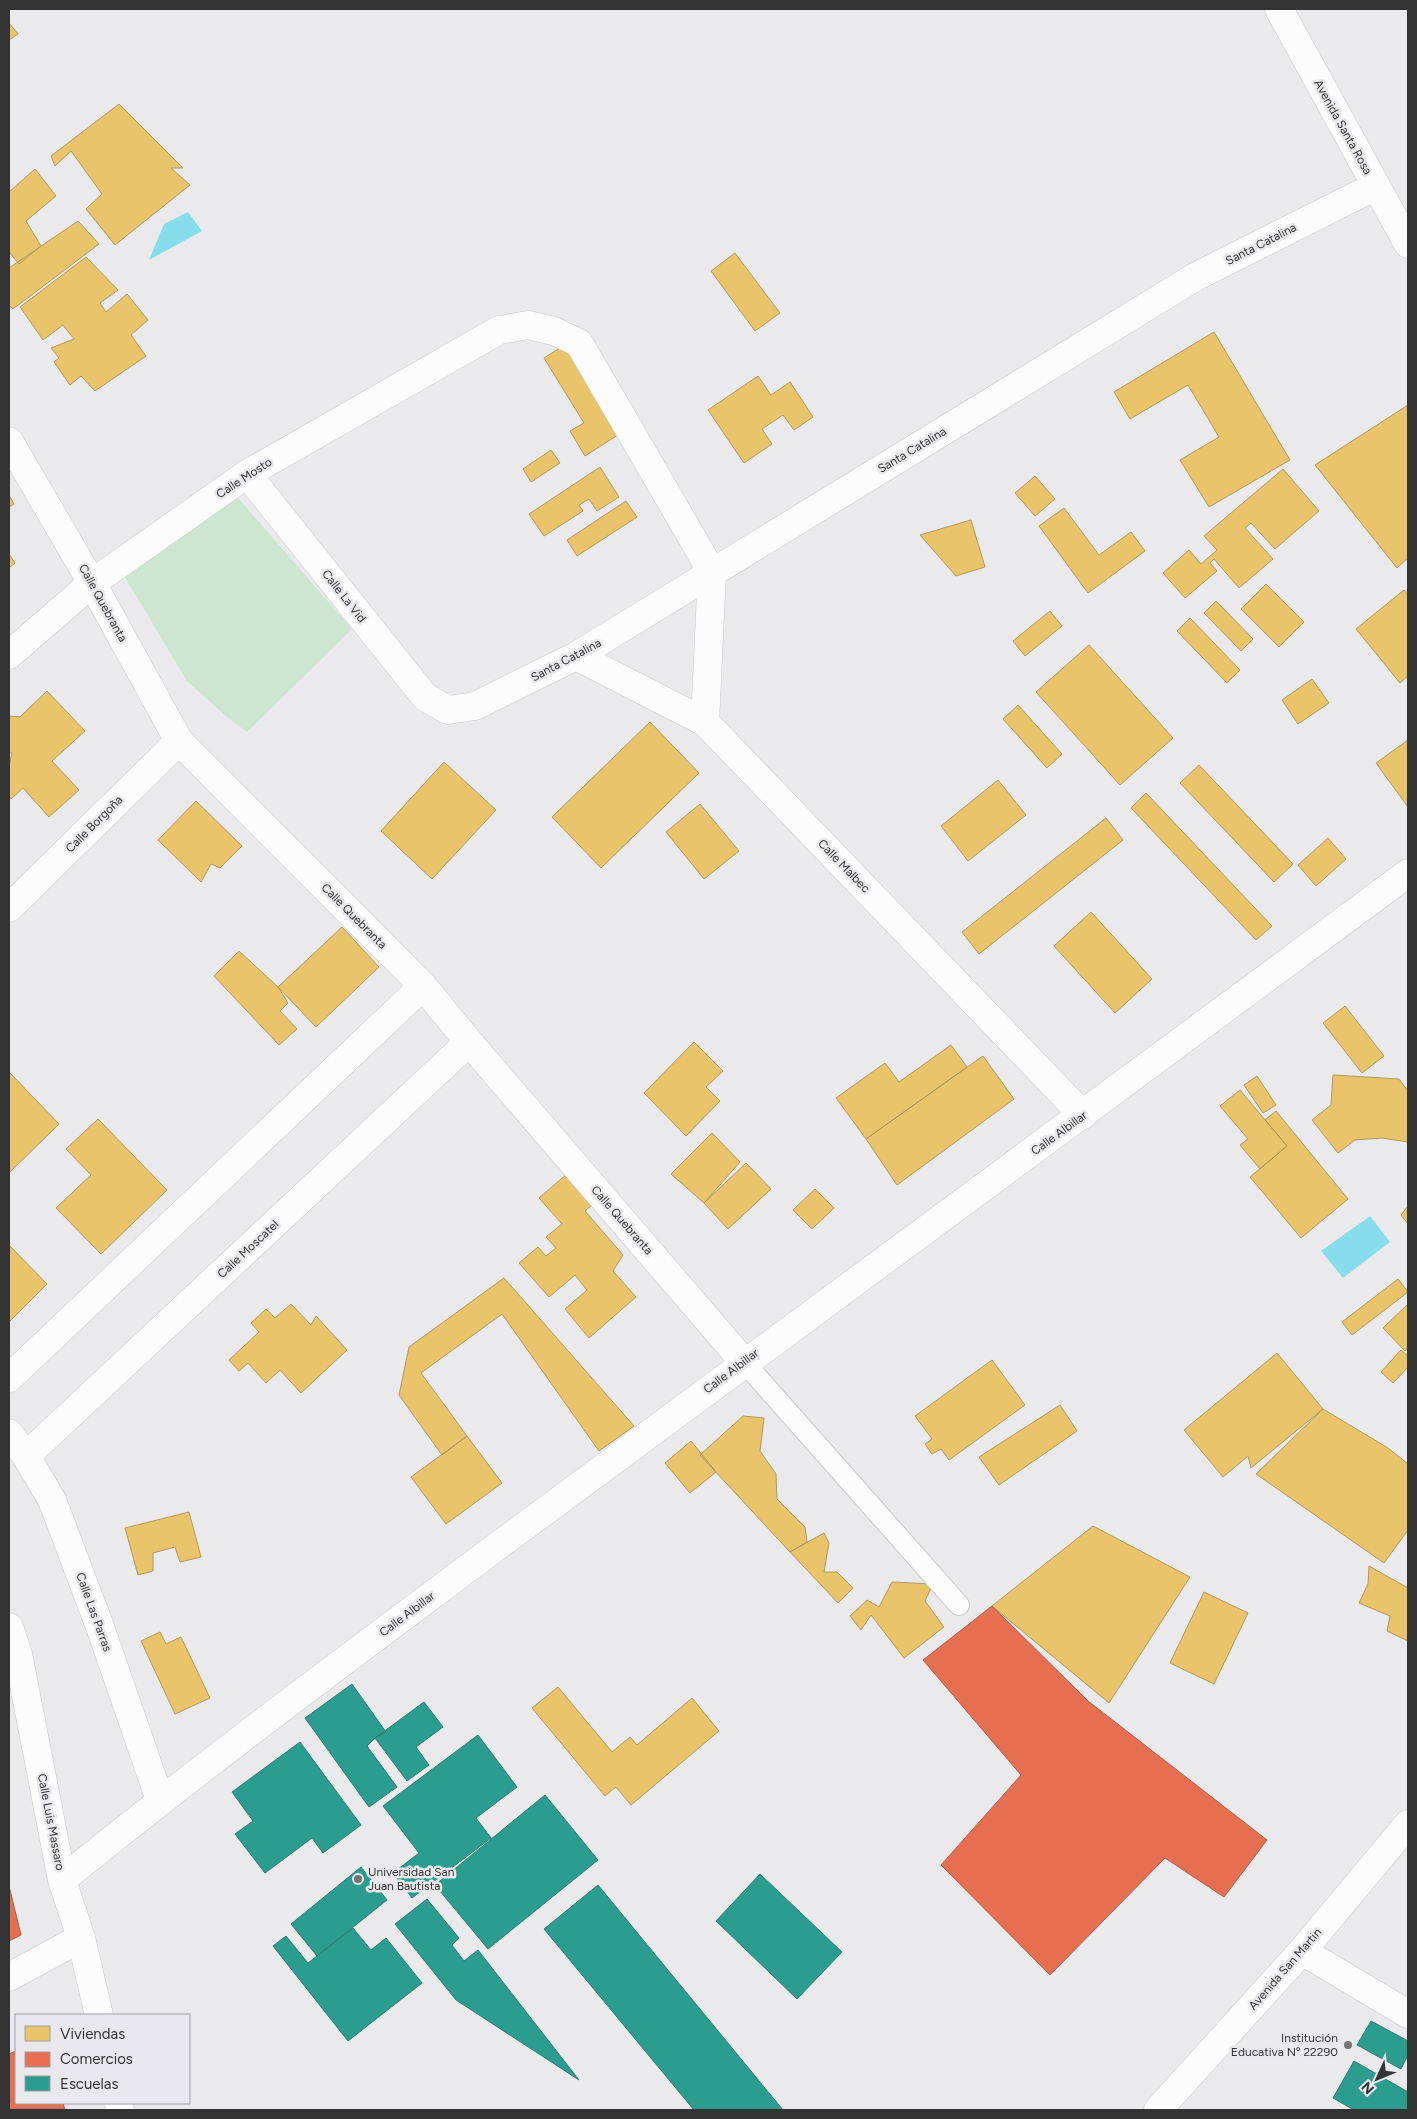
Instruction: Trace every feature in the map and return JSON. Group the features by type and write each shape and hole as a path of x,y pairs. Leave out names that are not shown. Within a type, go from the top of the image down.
{"street":[{"name":"Avenida Santa Rosa","path":"1279,9 1408,244"},
{"name":"Santa Catalina","path":"448,710 475,706 576,656 1195,277 1376,186"},
{"name":"Calle Mosto","path":"9,655 92,583 247,474 499,330 528,325 554,331 579,343 712,572"},
{"name":"Calle Quebranta","path":"9,441 92,583 179,741 423,986 744,1362"},
{"name":"Calle La Vid","path":"247,474 424,697 448,710"},
{"path":"706,722 712,572"},
{"name":"Calle Malbec","path":"576,656 706,722 1083,1115"},
{"name":"Calle Borgoña","path":"9,908 179,741"},
{"name":"Calle Albillar","path":"62,1880 160,1800 744,1362 1083,1115 1408,873"},
{"path":"9,1378 423,986"},
{"name":"Calle Moscatel","path":"26,1456 469,1042"},
{"name":"Calle Las Parras","path":"9,1434 26,1456 52,1500 99,1624 160,1800"},
{"name":"Calle Luis Massaro","path":"9,1627 18,1654 62,1880 81,1938 99,2014"},
{"name":"Avenida San Martin","path":"1158,2110 1302,1951 1408,1824"},
{"path":"9,1977 81,1938"},
{"path":"1302,1951 1408,2014"}],"lane":[{"path":"744,1362 959,1605"}],"green space":[{"path":"233,492 352,629 247,732 228,718 187,681 123,574"}],"water":[{"path":"188,212 202,231 149,260 164,224"},
{"path":"1370,1216 1390,1242 1343,1278 1321,1251"}],"building: Viviendas":[{"path":"9,23 18,34 9,40"},
{"path":"119,104 183,168 171,168 190,185 115,245 86,209 102,194 71,151 55,166 51,156"},
{"path":"35,169 56,196 26,221 41,246 19,264 9,252 9,192"},
{"path":"78,221 99,244 13,309 9,305 9,268"},
{"path":"735,253 780,313 755,331 711,271"},
{"path":"86,257 118,290 100,303 106,312 127,294 148,320 131,335 146,356 95,391 81,376 70,385 54,362 59,358 51,348 74,339 63,325 43,340 20,307"},
{"path":"1214,332 1290,460 1209,507 1180,460 1219,437 1188,385 1130,419 1114,392"},
{"path":"566,344 621,433 585,456 570,431 584,423 544,358"},
{"path":"758,376 771,395 790,382 813,417 794,430 783,415 762,429 772,444 744,463 708,410"},
{"path":"1408,405 1408,558 1397,568 1315,465"},
{"path":"551,450 560,463 531,482 523,469"},
{"path":"600,467 619,497 597,511 589,499 579,505 583,511 544,536 529,514"},
{"path":"1283,469 1319,511 1275,549 1251,523 1245,528 1273,559 1239,588 1214,559 1210,563 1217,571 1185,598 1163,573 1189,550 1201,564 1217,550 1204,536"},
{"path":"1035,476 1055,499 1035,516 1015,493"},
{"path":"9,495 14,504 9,507"},
{"path":"626,501 637,517 577,556 567,540"},
{"path":"1064,508 1099,555 1131,532 1145,551 1088,593 1039,526"},
{"path":"971,520 985,567 956,576 920,535"},
{"path":"9,554 15,563 9,568"},
{"path":"1266,584 1304,622 1279,647 1241,609"},
{"path":"1404,590 1408,595 1408,676 1400,683 1356,629"},
{"path":"1216,601 1253,639 1241,651 1204,613"},
{"path":"1050,611 1062,626 1025,656 1013,641"},
{"path":"1190,618 1240,670 1227,683 1177,631"},
{"path":"1089,645 1173,738 1120,785 1036,692"},
{"path":"1312,679 1329,703 1298,724 1282,700"},
{"path":"47,691 85,731 52,761 79,790 49,817 23,788 11,799 9,796 9,766 12,753 9,753 9,716 20,717"},
{"path":"1018,705 1062,754 1047,768 1003,719"},
{"path":"650,722 699,773 601,868 552,817"},
{"path":"1408,740 1408,807 1376,763"},
{"path":"444,762 496,810 432,879 381,831"},
{"path":"1199,765 1293,864 1274,882 1180,783"},
{"path":"998,780 1026,815 968,861 941,826"},
{"path":"1146,793 1272,926 1256,940 1131,808"},
{"path":"196,801 242,846 220,868 211,864 201,882 158,840"},
{"path":"700,804 739,851 704,879 666,832"},
{"path":"1106,818 1123,840 979,954 962,932"},
{"path":"1328,838 1346,859 1316,886 1298,865"},
{"path":"1091,912 1152,979 1115,1013 1054,946"},
{"path":"342,927 379,967 316,1027 278,987"},
{"path":"239,951 278,987 288,1003 280,1011 297,1029 279,1045 214,976"},
{"path":"1345,1006 1384,1056 1362,1073 1323,1023"},
{"path":"694,1042 723,1071 706,1087 720,1101 686,1136 644,1093"},
{"path":"951,1045 967,1067 866,1139 836,1098 885,1063 899,1082"},
{"path":"983,1056 1014,1099 897,1185 866,1139"},
{"path":"9,1072 59,1124 9,1173"},
{"path":"1333,1075 1399,1079 1408,1091 1408,1142 1382,1138 1355,1140 1338,1153 1312,1120 1331,1105"},
{"path":"1257,1076 1276,1105 1263,1113 1244,1085"},
{"path":"1240,1090 1287,1146 1260,1169 1240,1145 1248,1139 1220,1106"},
{"path":"1276,1111 1348,1199 1301,1238 1250,1177 1287,1146 1265,1120"},
{"path":"98,1119 167,1190 101,1254 56,1208 91,1175 66,1149"},
{"path":"712,1133 740,1162 704,1203 671,1174"},
{"path":"746,1163 771,1189 728,1229 704,1203"},
{"path":"575,1167 601,1197 585,1211 623,1255 613,1271 636,1297 589,1338 565,1309 587,1290 575,1275 549,1297 519,1263 538,1247 546,1256 556,1248 546,1237 562,1224 539,1198"},
{"path":"815,1189 834,1208 812,1229 793,1210"},
{"path":"1408,1206 1408,1224 1401,1215"},
{"path":"9,1245 47,1284 9,1322"},
{"path":"504,1278 634,1426 599,1451 502,1314 421,1373 467,1436 442,1455 399,1395 409,1347"},
{"path":"1398,1279 1408,1292 1352,1335 1342,1322"},
{"path":"291,1304 311,1325 316,1316 347,1350 301,1393 280,1370 266,1383 248,1363 239,1371 229,1360 259,1332 251,1323 266,1309 275,1318"},
{"path":"1408,1304 1408,1347 1405,1351 1383,1328"},
{"path":"1401,1350 1408,1356 1408,1367 1393,1383 1381,1372"},
{"path":"1277,1353 1323,1409 1251,1468 1248,1456 1223,1477 1184,1430"},
{"path":"992,1360 1025,1405 949,1460 941,1449 932,1454 925,1444 932,1439 915,1416"},
{"path":"1060,1405 1077,1431 999,1485 979,1457"},
{"path":"1323,1409 1388,1448 1408,1464 1408,1530 1384,1563 1256,1474"},
{"path":"743,1416 764,1418 760,1451 776,1474 777,1499 805,1527 807,1542 790,1552 700,1455"},
{"path":"467,1436 502,1483 446,1524 411,1477"},
{"path":"691,1441 716,1472 690,1493 665,1463"},
{"path":"189,1512 201,1557 180,1562 175,1547 153,1553 153,1571 138,1575 125,1528"},
{"path":"1093,1526 1190,1577 1109,1703 992,1606"},
{"path":"824,1533 829,1543 824,1572 837,1572 853,1588 838,1603 790,1552"},
{"path":"1369,1566 1408,1588 1408,1641 1387,1631 1390,1616 1359,1603 1368,1584"},
{"path":"892,1582 933,1584 925,1601 944,1627 904,1658 871,1615 861,1630 850,1616 867,1600 879,1607"},
{"path":"1204,1592 1248,1613 1214,1684 1170,1663"},
{"path":"160,1632 166,1644 181,1637 210,1698 175,1714 141,1641"},
{"path":"558,1687 612,1752 630,1737 637,1745 692,1698 719,1731 631,1805 616,1787 605,1796 532,1708"}],"building: Comercios":[{"path":"992,1606 1088,1701 1267,1840 1224,1897 1165,1858 1050,1975 941,1865 1021,1775 923,1660"},
{"path":"9,1886 21,1935 9,1941"},
{"path":"15,2051 15,2104 63,2104 65,2110 9,2110 9,2054"}],"building: Escuelas":[{"path":"352,1684 386,1732 375,1738 367,1746 397,1787 369,1807 305,1718"},
{"path":"424,1702 443,1727 416,1747 429,1765 407,1781 375,1738"},
{"path":"478,1735 517,1787 476,1818 491,1838 412,1898 393,1873 419,1853 383,1806"},
{"path":"300,1742 361,1825 323,1853 312,1838 265,1873 235,1834 253,1821 232,1792"},
{"path":"545,1795 598,1860 488,1949 435,1885"},
{"path":"361,1867 387,1900 317,1956 291,1924"},
{"path":"760,1874 842,1952 797,1999 716,1921"},
{"path":"598,1885 783,2110 694,2110 544,1929"},
{"path":"427,1899 459,1938 452,1945 464,1961 478,1950 579,2080 456,2000 395,1924"},
{"path":"353,1928 371,1950 386,1938 422,1983 348,2041 273,1946 286,1936 308,1963"},
{"path":"1371,2021 1408,2041 1408,2055 1401,2069 1357,2045"},
{"path":"1354,2061 1408,2092 1408,2110 1354,2110 1333,2098"}],"place":[{"name":"Universidad San Juan Bautista","path":"358,1879"},
{"name":"Institución Educativa Nº 22290","path":"1348,2045"}]}
